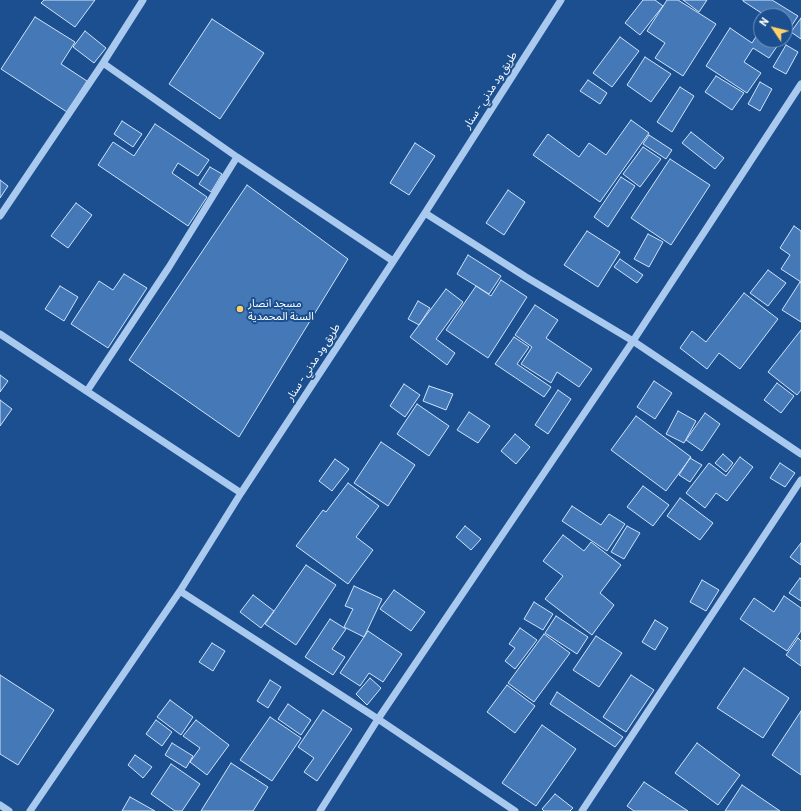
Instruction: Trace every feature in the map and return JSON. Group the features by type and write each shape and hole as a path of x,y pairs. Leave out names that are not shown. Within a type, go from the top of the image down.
{"street":[{"path":"0,216 103,63 143,0"},
{"name":"طريق ود مدني - سنار","path":"30,811 180,592 241,493 425,213 561,0"},
{"path":"103,63 237,157 393,261"},
{"path":"320,811 378,719 634,341 801,84"},
{"path":"87,391 169,266 237,157"},
{"path":"425,213 526,277 634,341 801,454"},
{"path":"0,334 241,493"},
{"path":"582,811 801,480"},
{"path":"180,592 378,719 515,811"},
{"path":"0,805 9,811"}],"building":[{"path":"44,0 95,0 75,27 41,3"},
{"path":"643,0 655,0 663,6 640,35 625,23"},
{"path":"667,0 678,0 716,24 683,76 655,58 665,43 647,31"},
{"path":"683,0 707,0 699,12"},
{"path":"772,0 785,8 754,8 743,1"},
{"path":"793,13 798,16 793,24"},
{"path":"35,17 75,42 61,64 87,81 67,112 1,69"},
{"path":"801,18 801,39 793,33 793,29"},
{"path":"212,19 264,53 220,119 169,84"},
{"path":"730,28 752,43 753,41 753,48 744,62 761,73 747,93 706,66"},
{"path":"85,31 106,48 94,63 73,47"},
{"path":"620,37 639,51 612,87 593,73"},
{"path":"753,48 776,48 769,58"},
{"path":"784,48 791,48 798,52 786,74 773,67"},
{"path":"645,57 671,74 651,102 627,85"},
{"path":"716,76 744,93 732,110 705,92"},
{"path":"588,80 607,93 600,104 580,91"},
{"path":"760,82 772,89 760,111 748,104"},
{"path":"680,87 694,96 672,132 657,122"},
{"path":"631,120 649,133 600,202 533,155 548,134 579,157 589,143 606,155"},
{"path":"122,121 142,134 133,147 114,134"},
{"path":"155,124 209,160 198,176 178,163 172,173 207,197 188,226 98,165 113,142 134,156"},
{"path":"691,132 724,158 715,169 682,143"},
{"path":"649,135 672,150 666,159 643,144"},
{"path":"415,143 435,156 409,195 390,183"},
{"path":"643,147 661,159 640,187 623,174"},
{"path":"670,159 710,185 671,245 631,218"},
{"path":"210,167 222,174 211,192 199,184"},
{"path":"621,177 635,186 608,227 594,217"},
{"path":"0,180 8,186 0,198"},
{"name":"مسجد انصار السنة المحمدية","path":"247,185 348,259 239,437 129,360"},
{"path":"508,190 525,202 504,235 486,223"},
{"path":"76,203 92,215 68,248 51,236"},
{"path":"794,226 801,231 801,282 781,269 790,255 780,248"},
{"path":"587,231 620,252 598,287 564,265"},
{"path":"648,234 663,242 649,267 634,259"},
{"path":"468,255 501,276 489,294 457,274"},
{"path":"620,259 643,275 637,283 614,267"},
{"path":"768,270 786,283 768,306 750,293"},
{"path":"124,274 147,288 108,348 71,324 99,281 113,290"},
{"path":"501,280 527,297 488,358 446,330 476,286 491,296"},
{"path":"800,282 801,283 801,322 782,310"},
{"path":"60,286 78,297 64,321 45,309"},
{"path":"446,289 463,302 436,339 455,353 447,365 410,337"},
{"path":"744,293 778,319 740,369 719,353 707,369 680,348 692,331 706,342"},
{"path":"418,301 430,308 419,325 408,319"},
{"path":"535,305 558,320 546,338 592,369 579,387 557,372 551,383 521,364 532,347 515,335"},
{"path":"801,330 801,390 797,395 768,372"},
{"path":"514,337 529,347 517,364 551,387 544,397 495,364"},
{"path":"0,375 8,381 0,392"},
{"path":"654,381 672,393 655,419 637,407"},
{"path":"777,383 794,396 781,413 764,400"},
{"path":"404,384 420,395 405,417 390,406"},
{"path":"429,386 453,394 446,410 423,401"},
{"path":"558,390 571,399 548,434 535,425"},
{"path":"0,400 12,409 0,426"},
{"path":"417,404 449,426 429,456 397,434"},
{"path":"678,411 696,421 684,443 666,434"},
{"path":"469,412 490,426 478,443 457,430"},
{"path":"705,413 720,424 702,451 686,440"},
{"path":"636,416 691,457 666,491 611,450"},
{"path":"515,434 530,447 516,464 501,451"},
{"path":"381,442 415,465 388,506 354,483"},
{"path":"723,454 733,463 726,472 715,463"},
{"path":"740,457 753,467 727,501 716,493 705,508 686,493 709,463 726,476"},
{"path":"690,458 702,465 690,482 679,475"},
{"path":"335,459 349,469 332,491 319,481"},
{"path":"780,463 795,473 785,487 770,478"},
{"path":"348,483 379,506 356,537 373,550 348,584 296,546 323,510 326,512"},
{"path":"643,486 669,505 653,526 627,507"},
{"path":"680,498 713,523 700,540 667,516"},
{"path":"572,506 601,525 609,514 625,524 607,551 562,521"},
{"path":"465,526 481,539 471,550 456,537"},
{"path":"627,526 640,533 624,559 611,552"},
{"path":"563,535 584,551 591,542 621,565 600,593 614,605 592,635 545,599 563,576 543,561"},
{"path":"801,543 801,565 790,557"},
{"path":"306,565 336,585 296,645 265,624"},
{"path":"800,578 801,579 801,601 789,593"},
{"path":"702,580 719,590 706,611 690,602"},
{"path":"354,586 382,599 364,637 344,627 353,609 345,606"},
{"path":"394,590 425,612 411,631 380,609"},
{"path":"253,595 274,611 261,628 240,612"},
{"path":"784,596 801,608 801,631 787,651 740,619 754,598 774,612"},
{"path":"534,602 553,614 543,630 524,619"},
{"path":"556,616 588,637 577,654 545,633"},
{"path":"330,619 346,629 332,649 345,657 333,675 305,657"},
{"path":"655,620 668,628 655,650 642,642"},
{"path":"520,628 537,640 515,669 505,661 515,648 509,644"},
{"path":"368,631 402,654 383,682 369,673 360,686 340,673"},
{"path":"544,634 570,653 534,702 508,683"},
{"path":"596,636 622,653 599,687 573,670"},
{"path":"798,638 801,641 801,666 786,655"},
{"path":"212,643 225,651 213,671 199,662"},
{"path":"744,668 789,698 763,738 717,708"},
{"path":"0,675 54,710 18,765 0,754"},
{"path":"631,675 654,690 626,732 603,717"},
{"path":"370,678 381,688 367,705 356,694"},
{"path":"270,680 281,687 268,708 257,701"},
{"path":"507,685 535,706 515,733 487,712"},
{"path":"557,692 623,737 615,747 550,704"},
{"path":"170,700 193,717 181,735 157,717"},
{"path":"288,704 311,720 301,735 278,719"},
{"path":"323,710 352,729 317,781 304,772 314,758 298,747"},
{"path":"801,711 801,775 772,755"},
{"path":"270,717 301,738 272,781 240,760"},
{"path":"156,720 172,732 162,746 146,734"},
{"path":"196,720 229,745 207,775 190,762 200,748 183,736"},
{"path":"542,725 576,749 536,806 502,783"},
{"path":"172,743 193,756 186,768 165,755"},
{"path":"697,743 740,775 718,805 675,773"},
{"path":"135,755 152,767 143,778 128,765"},
{"path":"231,763 268,787 253,811 201,811"},
{"path":"171,764 200,784 182,811 175,811 151,794"},
{"path":"644,782 688,811 634,811 627,806"},
{"path":"742,785 780,811 725,811"},
{"path":"555,794 573,808 570,811 544,811 542,809"},
{"path":"130,797 155,811 122,811"}],"place":[{"name":"مسجد انصار السنة المحمدية","path":"240,309"}]}
